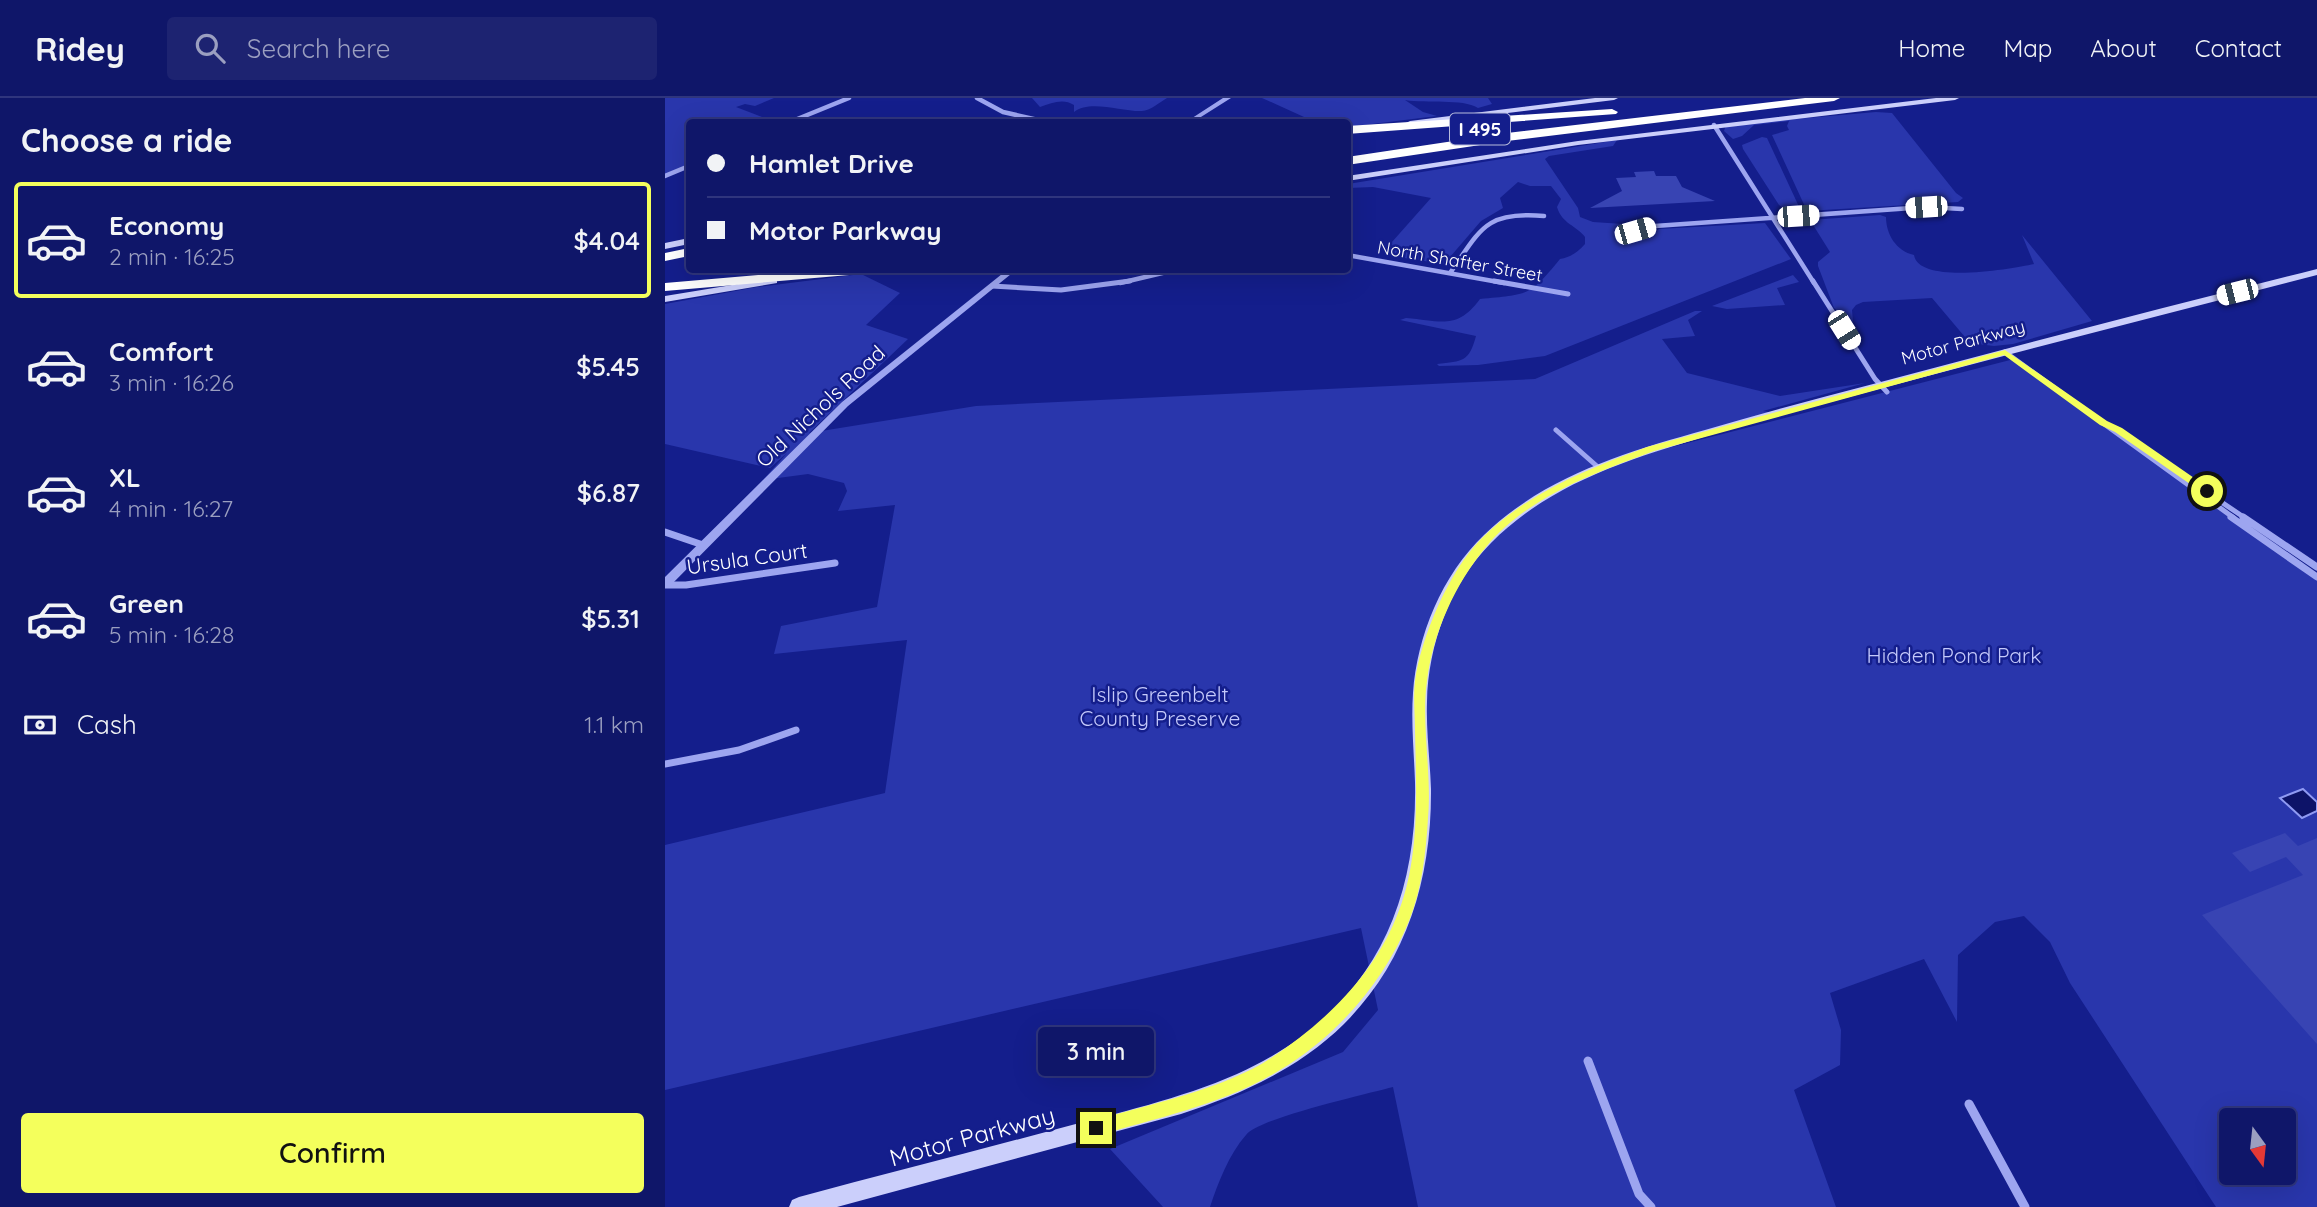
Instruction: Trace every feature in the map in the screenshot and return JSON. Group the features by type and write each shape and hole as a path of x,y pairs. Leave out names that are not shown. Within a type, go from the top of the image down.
{"highway":[{"name":"I 495","path":"1351,147 1732,98"},
{"name":"I 495","path":"1351,160 1507,137 1835,98"},
{"path":"1351,130 1612,112"},
{"path":"1351,177 1507,137"},
{"path":"665,257 686,253"},
{"path":"665,264 686,260"},
{"path":"665,279 699,273"},
{"path":"665,287 827,273"}],"main road":[{"path":"1351,130 1614,98"},
{"path":"1351,177 1714,125 1955,98"},
{"path":"665,246 686,242"},
{"name":"Motor Parkway","path":"799,1207 1198,1098 1274,1065 1327,1026 1358,993 1384,958 1403,920 1411,892 1422,816 1421,681 1428,648 1445,599 1472,557 1497,530 1546,494 1622,459 1737,424 2010,356 2317,272"},
{"path":"665,299 749,284 838,273"},
{"name":"Motor Parkway","path":"2010,356 2317,280"}],"street":[{"path":"801,119 849,98"},
{"path":"977,98 1003,112 1034,119"},
{"path":"1194,119 1228,98"},
{"path":"1714,125 1884,389"},
{"path":"665,176 686,167"},
{"path":"1635,231 1655,226 1940,206 1962,209"},
{"path":"1450,273 1494,218 1511,213 1544,216"},
{"name":"North Shafter Street","path":"1351,256 1568,294"},
{"name":"Old Nichols Road","path":"665,585 857,393 1007,273"},
{"path":"992,286 1017,289 1077,287 1162,273"},
{"path":"2010,356 2131,446 2317,577"},
{"path":"2103,423 2119,430 2317,567"},
{"path":"1556,430 1599,468"},
{"path":"665,532 703,545"},
{"name":"Ursula Court","path":"665,585 686,585 835,563"},
{"path":"665,764 750,747 796,730"},
{"path":"1588,1060 1639,1194 1651,1207"},
{"path":"1969,1104 2025,1207"}],"green space":[{"path":"665,98 774,98 755,106 745,104 736,107 767,119 686,119 686,168 665,177"},
{"path":"1032,98 1167,98 1145,111 1089,106 1074,112 1074,105 1070,103 1057,102 1040,107"},
{"path":"1262,98 1488,98 1492,104 1478,108 1454,102 1405,100 1423,112 1437,116 1351,127 1351,119 1308,119"},
{"path":"1876,112 1892,113 1956,193 1963,198 1958,202 1807,211 1772,135 1789,130 1789,121 1754,125 1742,136 1733,139 1724,131 1726,125"},
{"path":"1762,137 1767,138 1801,211 1789,212 1779,205 1743,149 1742,145"},
{"path":"1617,140 1613,146 1549,156 1545,159 1578,208 1580,217 1593,222 1623,224 1620,235 1635,239 1659,229 1765,223 1791,259 1545,356 1478,365 1439,366 1437,364 1464,359 1471,351 1476,336 1400,320 1406,318 1448,321 1464,315 1480,299 1527,291 1541,281 1560,259 1580,249 1585,244 1585,237 1559,213 1557,207 1561,199 1551,186 1530,186 1518,182 1500,198 1503,208 1481,221 1444,264 1385,255 1384,251 1431,198 1373,187 1351,188 1351,184"},
{"path":"1880,215 1886,217 1888,230 1897,246 1914,255 1920,264 1932,270 1967,273 2034,264 2022,235 2092,321 2013,344 1994,346 1970,343 1932,298 1863,302 1852,310 1853,322 1834,308 1818,266 1818,262 1830,252 1810,220"},
{"path":"861,274 900,293 866,325 908,339 809,433 976,406 1535,379 1695,311 1702,311 1688,320 1695,336 1662,339 1687,373 1780,396 1865,383 1763,411 1774,413 1629,458 2014,359 2317,577 2317,1207 2216,1207 2070,983 2050,942 2024,916 1995,922 1958,955 1957,1022 1924,959 1830,993 1841,1030 1840,1065 1794,1090 1836,1207 1418,1207 1393,1087 1291,1114 1255,1128 1234,1151 1210,1207 1163,1207 1110,1149 1343,1052 1378,1010 1361,928 665,1090 665,845 885,793 907,640 774,654 781,626 877,607 895,505 838,511 847,491 844,483 808,474 763,480 787,453 770,468 665,444 665,304 757,287"},
{"path":"1793,275 1799,282 1777,288 1785,305 1727,309 1712,306"}],"shaded area":[{"path":"2303,789 2317,802 2317,811 2302,818 2280,798"}],"building":[{"path":"1654,171 1656,176 1676,176 1682,187 1715,201 1590,208 1622,191 1616,178 1636,177 1634,172"},
{"path":"2285,833 2298,846 2317,838 2317,1044 2202,915 2303,875 2286,857 2250,872 2232,853"}],"route":[{"path":"1096,1128 1209,1095 1253,1077 1312,1040 1371,977 1403,920 1414,882 1422,816 1419,698 1428,648 1439,615 1453,585 1483,543 1513,516 1546,494 1599,468 1650,449 2005,352 2103,423 2119,430 2207,491"}],"park label":[{"name":"Hidden Pond Park","path":"1954,655"},
{"name":"Islip Greenbelt County Preserve","path":"1160,706"}]}
